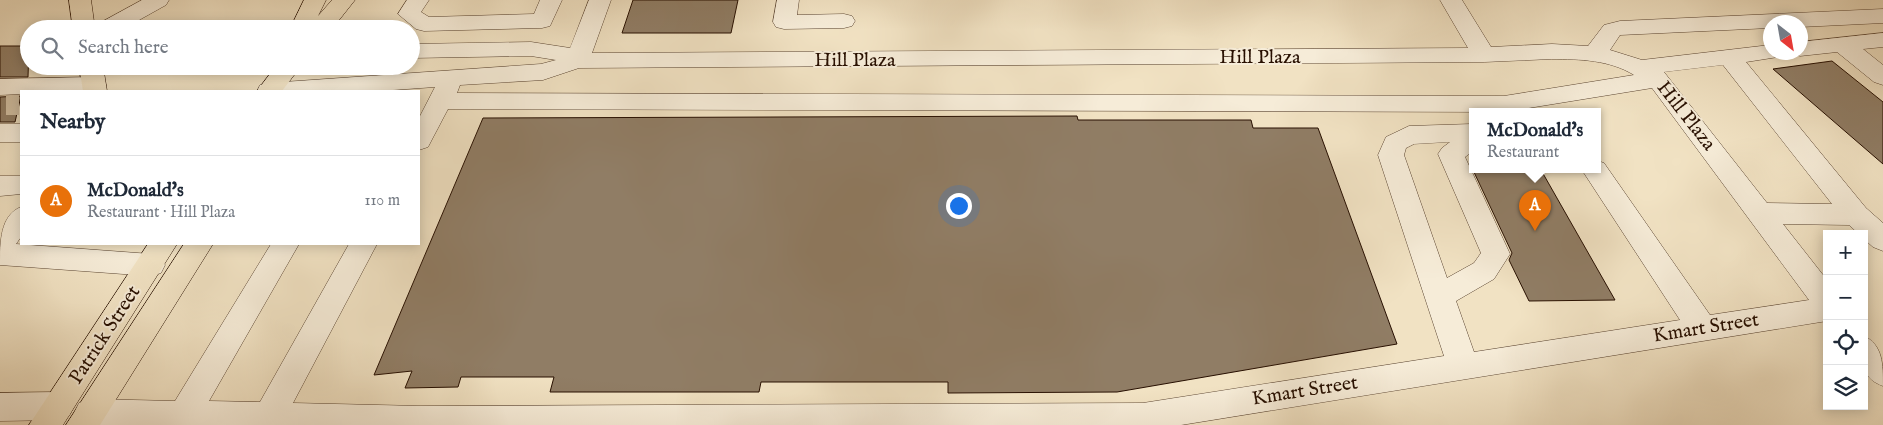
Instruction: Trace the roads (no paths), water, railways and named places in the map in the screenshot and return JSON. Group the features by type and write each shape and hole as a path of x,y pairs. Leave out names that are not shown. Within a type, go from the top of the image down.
{"main road":[{"path":"80,0 83,20"},
{"path":"306,20 316,0"},
{"path":"327,20 344,0"},
{"path":"266,90 276,75"},
{"path":"266,90 280,75"},
{"name":"Patrick Street","path":"69,417 198,245"},
{"name":"Patrick Street","path":"69,417 151,251"}],"street":[{"path":"122,20 158,0"},
{"path":"418,0 409,14 418,20"},
{"path":"531,49 551,0"},
{"path":"577,61 600,0"},
{"path":"788,0 784,22 844,11 840,60"},
{"path":"1451,0 1484,55"},
{"path":"1595,53 1612,30 1620,28 1883,16"},
{"path":"420,21 424,24 542,21"},
{"path":"1808,48 1883,40"},
{"path":"1841,44 1883,78"},
{"name":"Hill Plaza","path":"420,51 531,49 561,53 577,61"},
{"name":"Hill Plaza","path":"293,90 378,87 543,72 577,61 1595,53 1651,73 1823,297"},
{"path":"440,101 1504,104 1730,56 1763,53"},
{"path":"1730,56 1856,214 1883,240"},
{"path":"420,139 452,79"},
{"path":"65,90 98,84"},
{"path":"0,133 20,133"},
{"path":"1463,366 1391,155 1395,143 1410,135 1469,134"},
{"path":"1439,296 1484,271 1496,254 1452,154 1469,143"},
{"path":"1597,173 1703,329"},
{"path":"0,186 20,185"},
{"path":"1760,213 1856,214"},
{"path":"0,246 20,218"},
{"path":"184,415 284,245"},
{"path":"269,417 362,245"},
{"path":"0,254 151,251"},
{"name":"Kmart Street","path":"0,407 69,417 184,415 420,420 1143,417 1823,310"},
{"path":"1868,354 1883,373"}],"tunnel":[{"path":"6,103 19,103"}],"place":[{"name":"McDonald's","path":"1535,231"}]}
